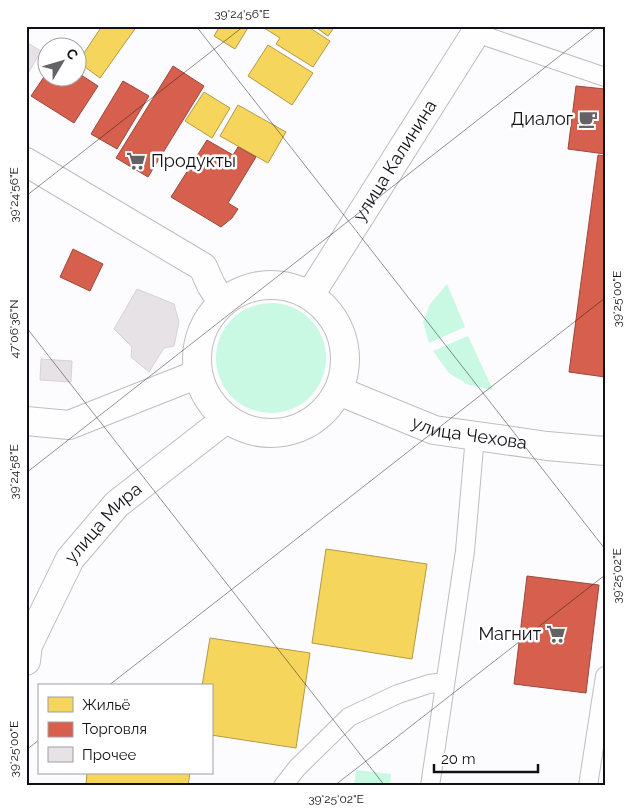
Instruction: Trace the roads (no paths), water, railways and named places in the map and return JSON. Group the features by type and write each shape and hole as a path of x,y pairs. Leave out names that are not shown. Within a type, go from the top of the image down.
{"main road":[{"name":"улица Калинина","path":"310,295 478,30"},
{"path":"26,162 204,267 211,285 222,302"},
{"path":"286,285 310,295 330,312 338,325 345,348 344,374 339,391 324,412 298,428 273,433 247,430 226,418 208,399 198,374 196,356 203,327 222,302 248,287 286,285"},
{"path":"26,420 69,425 198,374"},
{"name":"улица Чехова","path":"339,391 434,430 547,446 605,451"},
{"name":"улица Мира","path":"26,661 28,645 70,559 117,504 226,418"}],"lane":[{"path":"478,30 605,77"},
{"path":"430,786 465,551 475,436"},
{"path":"588,786 605,676"},
{"path":"283,786 297,768 349,717 398,694 430,684 445,682"}],"place":[{"name":"Диалог","path":"588,119"},
{"name":"Продукты","path":"136,161"},
{"name":"Магнит","path":"556,634"}]}
